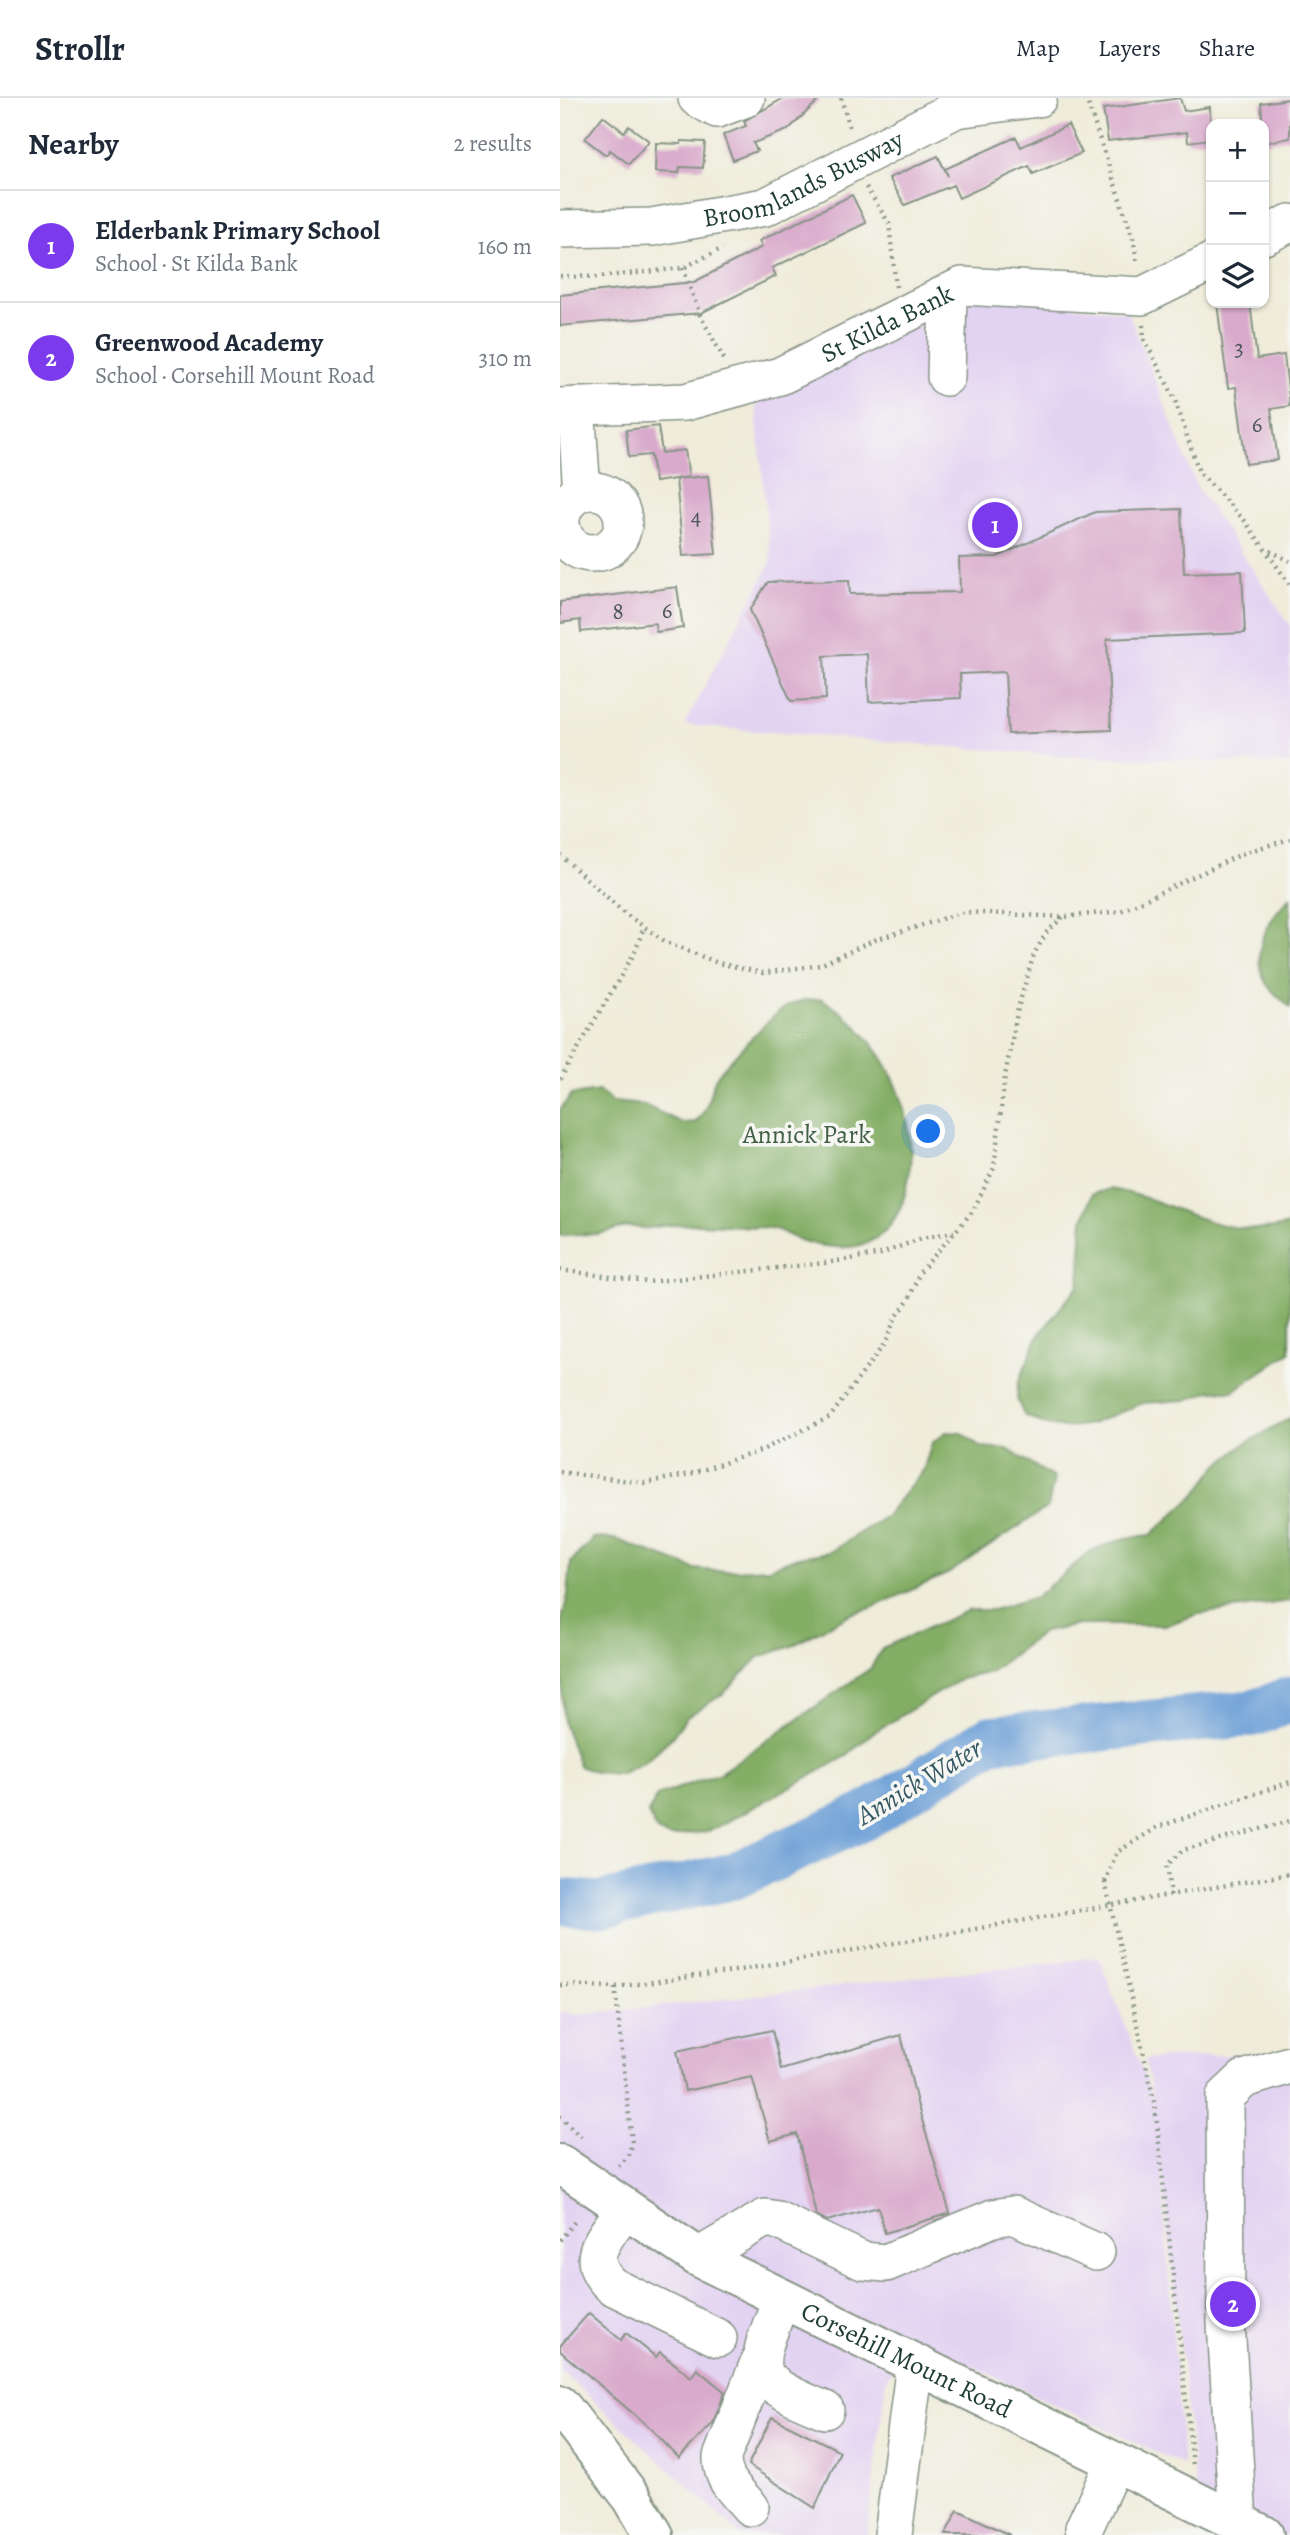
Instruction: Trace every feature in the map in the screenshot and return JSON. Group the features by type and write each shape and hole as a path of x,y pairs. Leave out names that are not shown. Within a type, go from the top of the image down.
{"main road":[{"name":"Corsehill Mount Road","path":"560,2164 698,2257 1251,2529"},
{"path":"560,2405 624,2487 654,2535"}],"street":[{"path":"697,98 718,109 746,98"},
{"name":"Broomlands Busway","path":"560,229 652,227 765,207 956,109 1038,98"},
{"path":"1269,234 1290,223"},
{"name":"St Kilda Bank","path":"568,407 685,402 780,376 962,286 1142,296 1206,264"},
{"path":"946,377 948,293"},
{"path":"568,407 582,492"},
{"path":"1251,2529 1226,2323 1225,2097 1244,2079 1290,2065"},
{"path":"613,2199 596,2257 599,2274 612,2286 718,2338"},
{"path":"698,2257 765,2218 777,2220 863,2261 886,2263 993,2218 1013,2215 1096,2252"},
{"path":"750,2507 727,2481 722,2470 722,2457 782,2298"},
{"path":"760,2360 769,2384 781,2392 825,2410"},
{"path":"893,2535 915,2363"},
{"path":"1084,2528 1115,2461"}],"path":[{"path":"1086,98 1134,241 1142,296 1144,339 1174,397 1199,472 1245,521 1290,584"},
{"path":"864,184 890,223 899,316"},
{"path":"683,268 700,315 739,387"},
{"path":"1266,549 1290,561"},
{"path":"560,855 644,927 666,942 718,963 763,973 820,965 875,940 964,912 1063,917 1121,911 1245,852 1290,839"},
{"path":"560,1472 645,1483 657,1481 690,1474 760,1451 830,1417 884,1343 908,1301 920,1272 973,1212 994,1168 1005,1076 1018,1008 1034,954 1047,932 1063,917"},
{"path":"560,1079 635,951 644,927"},
{"path":"560,1270 647,1282 881,1254 922,1238 955,1232"},
{"path":"1197,2502 1155,2105 1105,1882 1117,1852 1158,1827 1290,1782"},
{"path":"1171,1896 1167,1865 1183,1850 1290,1821"},
{"path":"560,1985 615,1987 734,1971 1290,1874"},
{"path":"560,2240 613,2199 632,2143 615,1987"}],"shaded area":[{"path":"981,297 1128,312 1197,487 1290,625 1290,764 1065,756 684,725 771,562 755,399"},
{"path":"1099,1957 1153,2099 1145,2059 1290,2052 1290,2535 1264,2535 1197,2502 1159,2143 1183,2465 910,2337 886,2380 867,2535 741,2535 560,2370 560,2011 579,2015"}],"green space":[{"path":"1290,897 1290,1007 1266,983 1259,960 1260,948 1268,926"},
{"name":"Annick Park","path":"822,999 854,1024 880,1055 899,1091 905,1111 909,1131 910,1171 899,1210 889,1226 875,1238 858,1246 836,1247 804,1241 773,1229 724,1225 631,1227 597,1234 560,1236 560,1110 571,1095 599,1091 613,1102 644,1105 682,1123 696,1122 706,1106 716,1078 760,1030 789,1005"},
{"path":"1109,1189 1155,1201 1219,1224 1264,1229 1290,1225 1290,1352 1233,1391 1210,1391 1186,1400 1143,1403 1091,1424 1064,1428 1044,1424 1024,1415 1017,1399 1018,1383 1038,1336 1079,1285 1083,1220 1092,1194"},
{"path":"1290,1418 1290,1601 1199,1614 1166,1625 1079,1625 1043,1632 990,1672 961,1679 871,1734 845,1757 710,1831 669,1837 657,1831 648,1813 657,1796 720,1773 871,1668 882,1648 969,1610 993,1610 1036,1597 1091,1551 1125,1538 1151,1535 1197,1493 1217,1466 1243,1445"},
{"path":"946,1432 962,1433 981,1447 1007,1449 1054,1478 1048,1507 949,1573 871,1608 850,1614 792,1646 759,1657 723,1694 687,1717 671,1738 645,1762 620,1774 595,1772 579,1766 563,1722 562,1619 568,1595 571,1562 593,1538 615,1539 695,1569 716,1571 769,1568 798,1557 830,1552 886,1516 923,1471 932,1443"}],"building":[{"path":"784,98 821,98 788,130 753,143 757,151 733,160 723,135 746,126 744,121"},
{"path":"1180,98 1184,111 1210,107 1210,119 1206,119 1206,140 1188,142 1187,132 1108,141 1103,109"},
{"path":"1290,99 1290,138 1269,142 1269,119 1262,119 1261,103"},
{"path":"603,116 624,132 629,126 649,141 629,164 610,150 606,155 585,139"},
{"path":"1068,125 1082,153 1033,174 1029,166 959,198 953,185 905,205 889,178 938,156 948,176 945,169 1016,137 1021,147"},
{"path":"681,141 705,142 703,168 680,167 679,173 655,172 656,143 681,144"},
{"path":"852,195 866,223 772,268 776,276 701,313 560,326 560,295 694,282 762,247 759,241"},
{"path":"1218,308 1251,308 1257,359 1284,355 1290,406 1271,409 1278,460 1246,464 1236,387 1228,388"},
{"path":"658,426 662,453 685,450 689,477 655,482 651,455 629,457 626,430"},
{"path":"708,476 716,554 683,556 676,479"},
{"path":"1181,509 1184,573 1242,571 1245,633 1107,639 1111,730 1008,734 1005,672 960,674 961,698 869,702 867,654 824,656 826,699 791,701 750,610 768,582 849,580 850,594 960,592 959,558 997,557 1095,512"},
{"path":"677,587 683,628 656,632 655,623 581,632 580,620 560,623 560,602"},
{"path":"772,2030 781,2070 901,2035 917,2103 950,2213 885,2233 878,2207 827,2221 816,2215 797,2134 770,2141 752,2077 685,2091 677,2051"},
{"path":"589,2313 621,2340 626,2333 656,2357 660,2352 691,2377 697,2369 725,2392 713,2423 679,2458 650,2428 560,2351 560,2346"},
{"path":"772,2417 840,2451 815,2508 748,2465"},
{"path":"958,2510 1010,2535 945,2535"}],"waterway":[{"name":"Annick Water","path":"560,1902 599,1905 734,1876 866,1816 990,1739 1254,1713 1290,1700"}],"place":[{"name":"Elderbank Primary School","path":"995,525"},
{"name":"Greenwood Academy","path":"1233,2304"}]}
